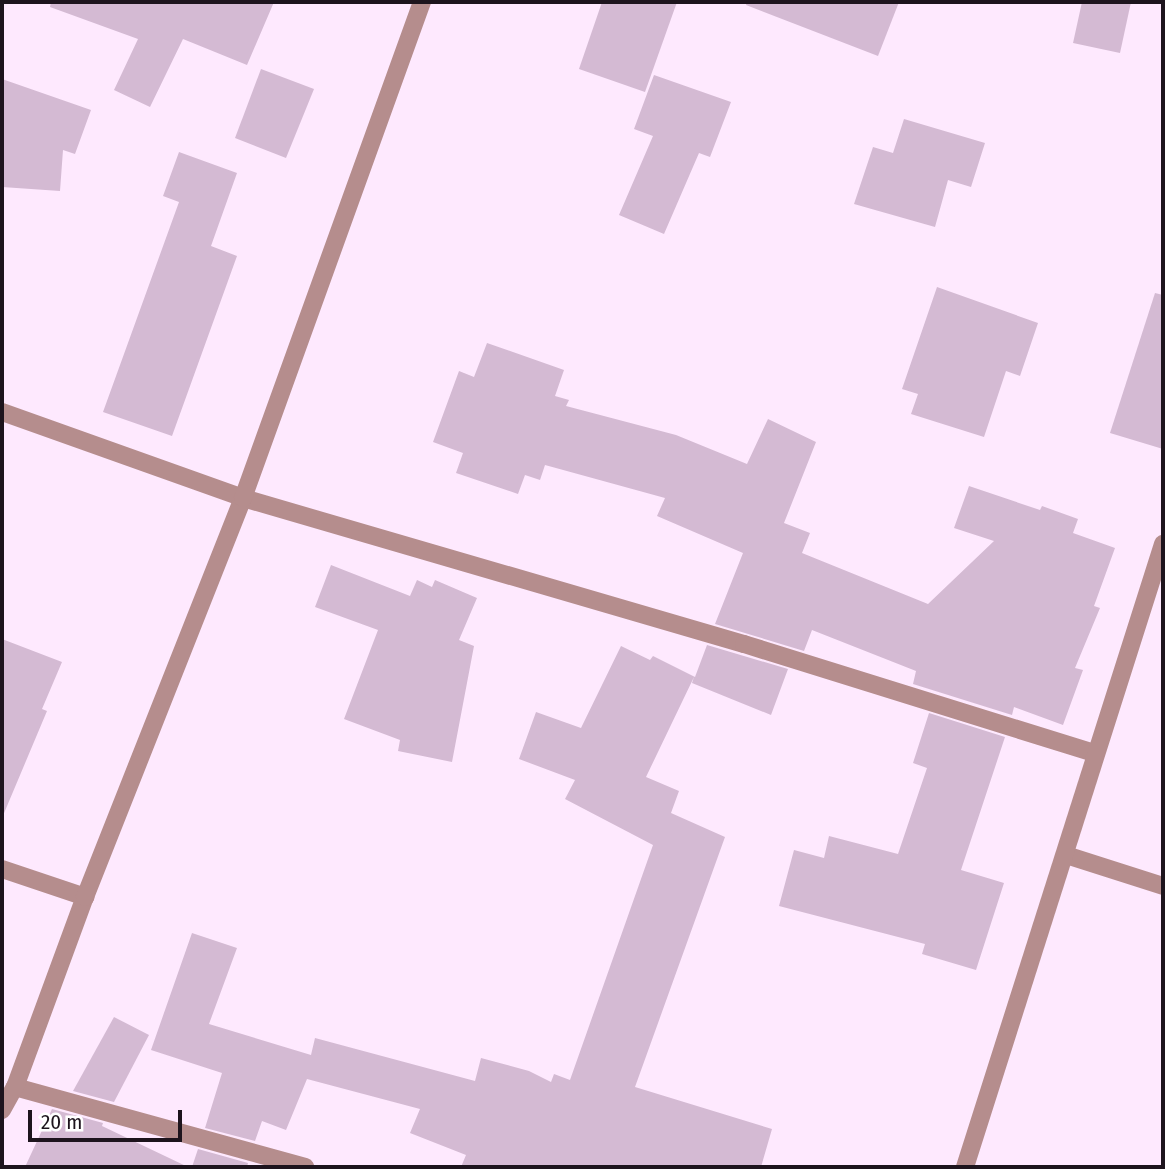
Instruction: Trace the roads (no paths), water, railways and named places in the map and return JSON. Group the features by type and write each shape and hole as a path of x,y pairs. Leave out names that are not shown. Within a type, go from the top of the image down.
{"street":[{"path":"2,1110 15,1087 85,897 243,498 422,2"},
{"path":"2,412 243,498 744,644 1095,753"},
{"path":"965,1167 1163,544"},
{"path":"1066,855 1163,886"},
{"path":"2,869 85,897"},
{"path":"15,1087 305,1167"}]}
